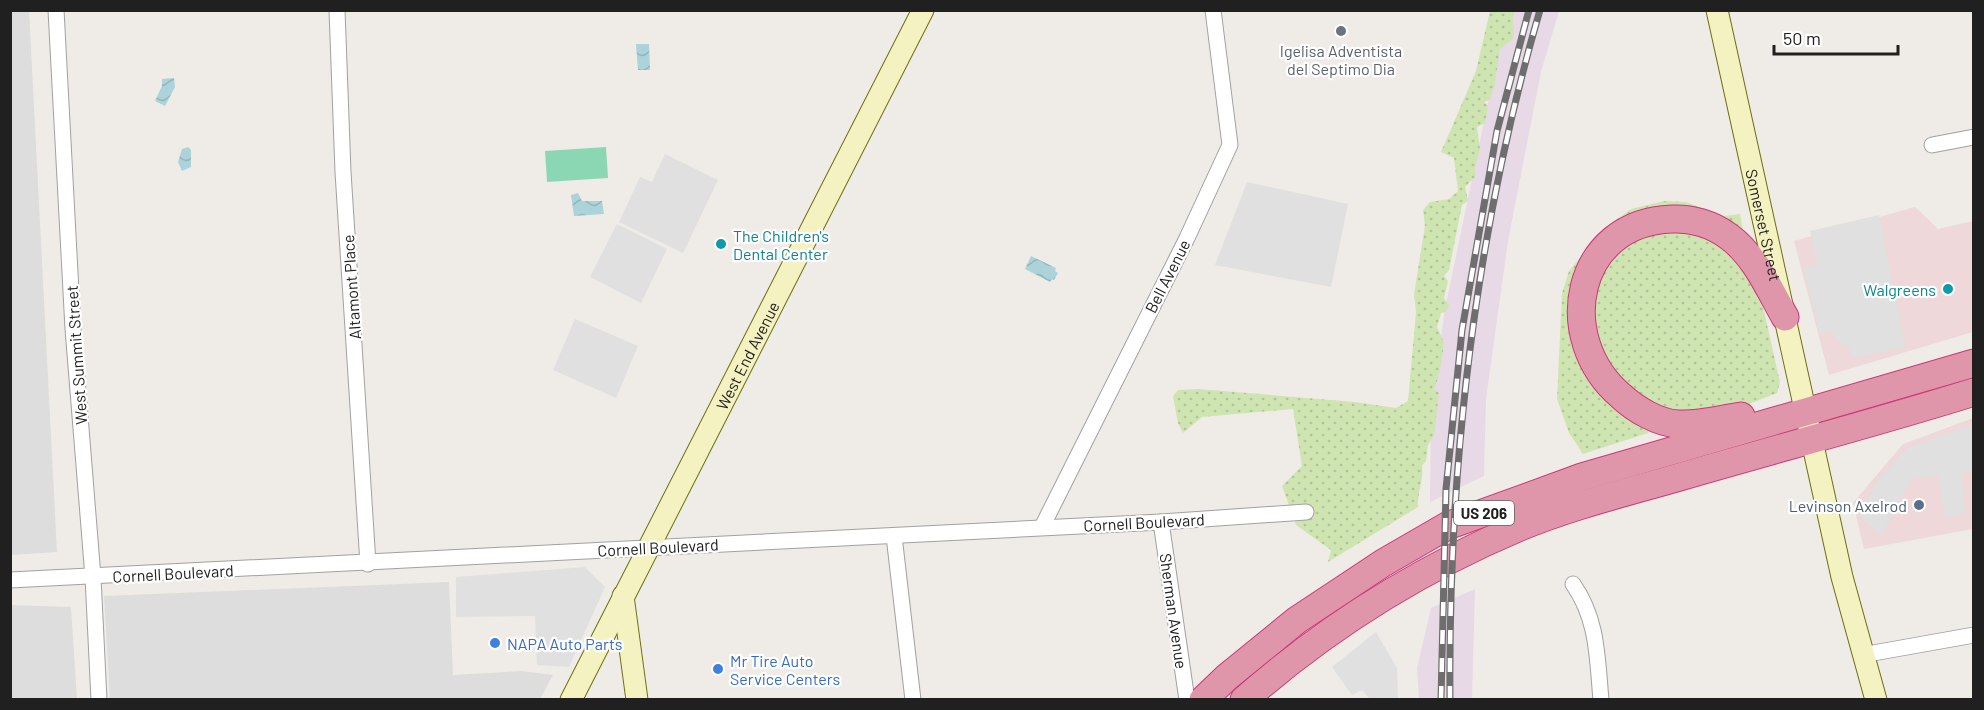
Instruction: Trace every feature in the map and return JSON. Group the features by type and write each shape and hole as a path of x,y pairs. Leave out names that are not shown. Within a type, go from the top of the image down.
{"highway":[{"path":"1767,422 1753,415 1677,424 1656,418 1626,401 1609,385 1589,355 1581,327 1581,296 1590,270 1600,253 1613,241 1640,225 1659,219 1679,219 1715,228 1739,245 1754,264 1785,317"},
{"name":"US 206","path":"1203,699 1297,620 1383,563 1447,526 1582,477 1974,363"},
{"name":"US 206","path":"1244,699 1318,639 1364,608 1408,581 1484,543 1587,504 1974,392"}],"street":[{"name":"West Summit Street","path":"56,10 73,328 93,577 99,699"},
{"name":"Altamont Place","path":"337,10 343,172 368,564"},
{"name":"Bell Avenue","path":"1042,528 1192,228 1230,146 1213,10"},
{"name":"Somerset Street","path":"1717,10 1842,577 1876,699"},
{"name":"West End Avenue","path":"571,699 925,11"},
{"path":"1932,145 1974,137"},
{"name":"Cornell Boulevard","path":"10,580 368,564 1161,522 1306,512"},
{"name":"Sherman Avenue","path":"1161,522 1187,699"},
{"path":"894,536 913,699"},
{"path":"1573,584 1587,603 1591,619 1601,699"},
{"path":"623,596 637,699"},
{"path":"1862,655 1974,635"}],"shaded area":[{"path":"29,10 57,552 11,555 10,11"},
{"path":"1507,11 1559,11 1541,72 1508,241 1486,399 1484,476 1430,502 1431,406 1445,309"},
{"path":"665,154 718,180 683,253 619,222 640,177 652,182"},
{"path":"1247,182 1348,204 1331,287 1215,265"},
{"path":"1915,207 1938,229 1973,221 1973,332 1829,375 1794,241"},
{"path":"1879,215 1905,347 1852,358 1849,347 1839,343 1831,331 1819,334 1804,268 1817,265 1810,231"},
{"path":"617,224 667,249 641,303 590,277"},
{"path":"575,319 638,346 616,398 553,370"},
{"path":"1973,418 1973,529 1864,549 1853,503 1903,444"},
{"path":"1973,425 1973,470 1961,473 1965,513 1945,518 1938,475 1912,479 1881,536 1859,517 1875,484 1907,448"},
{"path":"585,567 605,587 569,667 537,665 535,616 456,617 456,577"},
{"path":"449,582 453,675 522,671 553,675 540,699 110,699 104,596"},
{"path":"1475,589 1472,699 1419,699 1417,668 1431,608"},
{"path":"11,605 71,607 77,699 11,699"},
{"path":"1376,632 1397,668 1398,699 1370,699 1362,690 1352,695 1332,667"}],"green space":[{"path":"1490,11 1514,11 1514,36 1500,49 1494,89 1489,100 1484,102 1488,106 1485,123 1477,127 1480,149 1475,177 1465,187 1468,201 1462,205 1449,270 1444,276 1448,281 1444,298 1449,305 1446,312 1441,313 1437,327 1443,345 1441,365 1434,389 1439,393 1434,436 1428,445 1426,461 1422,466 1418,507 1328,562 1331,550 1296,525 1282,486 1302,466 1293,409 1202,417 1183,433 1178,423 1173,396 1178,390 1199,389 1355,402 1396,408 1408,401 1416,312 1414,294 1425,226 1423,210 1430,202 1449,199 1458,191 1454,158 1441,152 1476,71"},
{"path":"606,147 608,178 547,182 545,151"},
{"path":"1664,201 1686,202 1724,216 1740,214 1744,235 1635,218 1570,325 1650,426 1648,433 1583,454 1569,433 1557,399 1562,293 1569,271 1605,228 1631,209"},
{"path":"1686,227 1729,245 1762,302 1780,382 1777,393 1739,408 1666,412 1632,393 1609,368 1597,344 1591,313 1594,283 1634,235"}],"water":[{"path":"636,44 649,44 650,70 638,70"},
{"path":"174,78 175,87 165,106 155,101 162,86 162,79"},
{"path":"188,147 191,150 191,167 182,171 178,162 182,149"},
{"path":"578,193 582,201 602,201 604,214 574,216 571,195"},
{"path":"1031,256 1056,268 1055,271 1058,273 1054,280 1050,282 1025,269"}],"railway":[{"path":"1441,700 1446,489 1462,330 1497,131 1529,10"},
{"path":"1450,700 1454,526 1460,439 1470,352 1482,265 1498,179 1517,94 1540,10"}],"place":[{"name":"Igelisa Adventista del Septimo Dia","path":"1341,31"},
{"name":"The Children's Dental Center","path":"721,244"},
{"name":"Walgreens","path":"1948,289"},
{"name":"Levinson Axelrod","path":"1919,505"},
{"name":"NAPA Auto Parts","path":"495,643"},
{"name":"Mr Tire Auto Service Centers","path":"718,669"}]}
